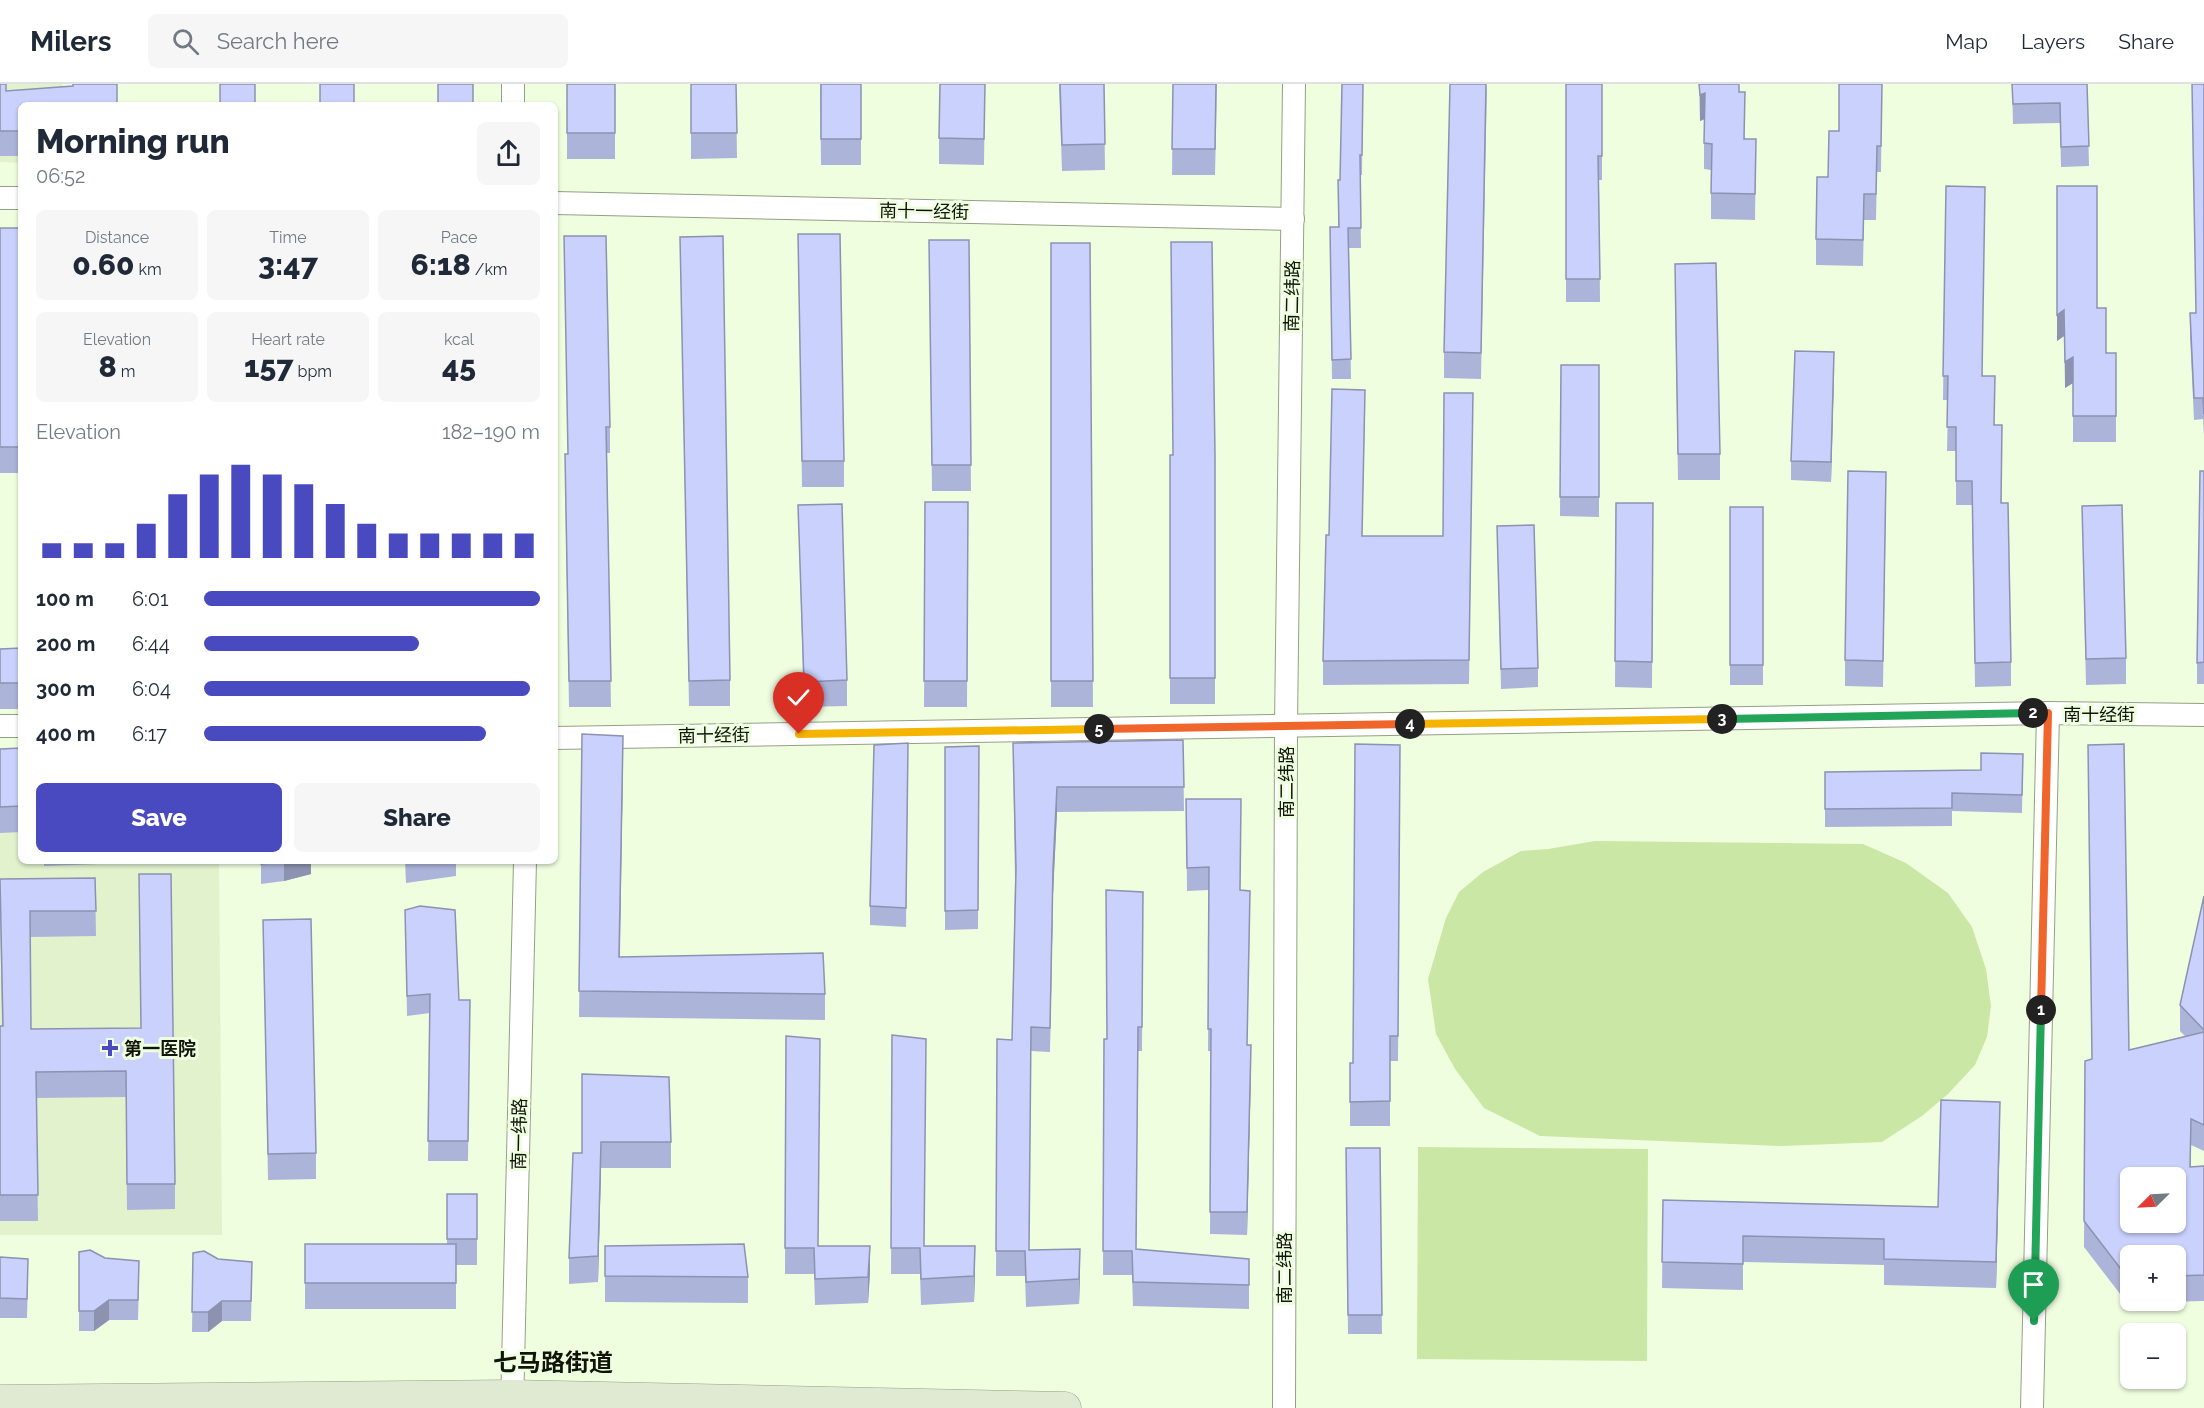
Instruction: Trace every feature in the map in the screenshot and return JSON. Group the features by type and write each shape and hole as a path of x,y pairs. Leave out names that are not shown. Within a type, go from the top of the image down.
{"main road":[{"path":"0,1401 512,1402 1065,1408"}],"street":[{"path":"513,84 513,102"},
{"name":"南二纬路","path":"1284,1408 1286,726 1294,84"},
{"path":"0,198 18,198"},
{"name":"南十一经街","path":"558,203 1293,219"},
{"path":"2032,1408 2048,713"},
{"name":"南十经街","path":"558,738 2048,713 2204,715"},
{"path":"0,726 18,726"},
{"name":"南一纬路","path":"512,1402 525,864"}],"shaded area":[{"path":"0,84 63,84 62,102 18,102 18,163 0,162"},
{"name":"第一医院","path":"0,752 18,752 18,864 219,864 222,1235 0,1235"}],"green space":[{"path":"1595,841 1863,844 1906,863 1948,893 1972,927 1986,969 1991,1006 1987,1037 1975,1065 1948,1094 1922,1116 1882,1142 1783,1146 1540,1136 1484,1108 1455,1069 1436,1034 1428,979 1446,918 1459,892 1483,872 1521,851"},
{"path":"1418,1147 1648,1149 1647,1361 1417,1359"}],"building":[{"path":"0,84 6,84 6,91 73,86 73,84 117,84 117,102 18,102 18,131 0,131"},
{"path":"220,84 255,84 255,102 220,102"},
{"path":"320,84 354,84 354,102 320,102"},
{"path":"438,84 473,84 473,102 438,102"},
{"path":"567,84 615,84 615,133 567,133"},
{"path":"691,84 736,84 737,133 691,133"},
{"path":"821,84 861,84 861,139 821,139"},
{"path":"940,84 985,84 984,139 939,138"},
{"path":"1060,84 1104,84 1105,144 1062,145"},
{"path":"1173,84 1216,84 1215,149 1172,149"},
{"path":"1342,84 1363,84 1362,155 1360,155 1361,228 1348,228 1351,359 1332,360 1330,227 1339,227 1338,180 1340,180"},
{"path":"1450,84 1486,84 1481,353 1444,352"},
{"path":"1566,84 1602,84 1602,156 1598,156 1600,279 1566,279"},
{"path":"1699,84 1739,84 1739,92 1745,92 1744,139 1756,139 1755,194 1711,193 1712,144 1704,143 1705,93 1700,95"},
{"path":"1839,84 1882,84 1881,146 1877,146 1876,194 1864,194 1863,240 1816,239 1817,177 1828,177 1829,131 1839,131"},
{"path":"2012,84 2087,84 2089,146 2061,147 2060,103 2013,104"},
{"path":"2192,84 2204,84 2204,414 2203,398 2194,398 2190,313 2196,313"},
{"path":"1946,186 1985,187 1982,376 1995,376 1994,425 2002,425 2001,503 2008,503 2011,662 1975,663 1972,481 1956,481 1956,427 1947,427 1948,376 1943,376"},
{"path":"2057,186 2097,186 2097,308 2106,308 2106,353 2116,353 2116,416 2073,416 2073,357 2065,362 2064,310 2057,315"},
{"path":"0,228 18,228 18,447 0,447"},
{"path":"798,234 840,234 844,461 802,461"},
{"path":"564,236 606,236 610,427 606,427 611,681 569,681"},
{"path":"723,236 730,680 689,681 680,237"},
{"path":"929,240 969,240 971,465 932,465"},
{"path":"1171,242 1212,242 1215,678 1170,678 1170,455 1173,455"},
{"path":"1051,243 1090,243 1093,681 1051,681"},
{"path":"1716,263 1720,454 1678,454 1675,264"},
{"path":"1795,351 1834,352 1831,462 1791,461"},
{"path":"1561,365 1599,365 1599,497 1560,497"},
{"path":"1332,389 1365,390 1362,536 1443,536 1444,393 1473,393 1469,660 1323,661 1326,535 1329,535"},
{"path":"1848,471 1886,472 1883,661 1845,660"},
{"path":"2200,471 2204,471 2204,662 2197,663"},
{"path":"925,502 968,502 967,681 924,681"},
{"path":"1616,503 1653,503 1652,662 1615,661"},
{"path":"842,504 847,680 804,682 798,505"},
{"path":"2122,505 2126,658 2086,659 2082,506"},
{"path":"1730,507 1763,507 1763,665 1730,665"},
{"path":"1534,525 1538,668 1501,669 1497,526"},
{"path":"18,648 18,683 0,683 0,649"},
{"path":"582,734 623,736 619,957 823,953 825,994 579,991"},
{"path":"1183,740 1184,787 1057,787 1050,1028 1031,1027 1029,1250 1080,1249 1079,1279 1026,1282 1025,1251 996,1251 997,1039 1012,1040 1016,869 1013,743"},
{"path":"908,743 906,908 870,906 874,745"},
{"path":"1355,744 1400,745 1398,1036 1390,1036 1390,1101 1350,1102 1350,1063 1353,1063"},
{"path":"2124,744 2129,1050 2204,1032 2204,1125 2191,1119 2190,1167 2204,1166 2204,1275 2186,1276 2186,1245 2120,1245 2120,1268 2084,1221 2085,1061 2092,1059 2088,745"},
{"path":"979,746 978,910 945,911 945,747"},
{"path":"18,748 18,806 0,807 0,749"},
{"path":"1981,753 2023,754 2022,795 1952,793 1952,808 1825,809 1825,772 1981,770"},
{"path":"1186,799 1241,799 1240,890 1250,891 1247,1045 1251,1045 1247,1212 1210,1212 1209,867 1187,868"},
{"path":"139,874 171,874 175,1184 127,1184 126,1071 36,1072 38,1195 0,1195 0,1026 3,1026 0,879 95,878 96,911 30,911 31,1029 141,1028"},
{"path":"1106,890 1143,892 1142,1027 1138,1027 1136,1249 1249,1259 1249,1285 1133,1282 1132,1251 1103,1251 1104,1039 1107,1039"},
{"path":"2204,896 2204,1030 2180,1005"},
{"path":"420,906 455,910 459,1000 470,1000 468,1141 428,1141 430,994 407,996 405,910"},
{"path":"311,919 316,1153 268,1154 263,920"},
{"path":"892,1035 926,1039 924,1246 975,1246 974,1276 921,1279 920,1248 891,1248"},
{"path":"786,1036 820,1039 818,1246 870,1246 868,1277 815,1279 814,1248 785,1248"},
{"path":"582,1074 669,1077 671,1142 601,1142 598,1256 569,1258 573,1153 582,1153"},
{"path":"1941,1100 2000,1102 1996,1262 1884,1259 1884,1239 1743,1236 1743,1264 1662,1262 1663,1200 1938,1207"},
{"path":"1346,1148 1380,1148 1382,1315 1348,1315"},
{"path":"447,1194 477,1194 477,1239 447,1239"},
{"path":"305,1244 456,1244 456,1283 305,1283"},
{"path":"744,1244 748,1277 605,1276 605,1246"},
{"path":"90,1250 105,1258 139,1261 138,1300 109,1300 94,1311 79,1311 79,1252"},
{"path":"204,1251 218,1259 252,1262 251,1301 222,1301 208,1312 192,1312 193,1253"},
{"path":"0,1257 28,1259 27,1299 0,1298"}],"place":[{"name":"第一医院","path":"110,1048"}],"district":[{"name":"七马路街道","path":"553,1362"}],"route":[{"path":"799,734 2048,713 2034,1321"}]}
